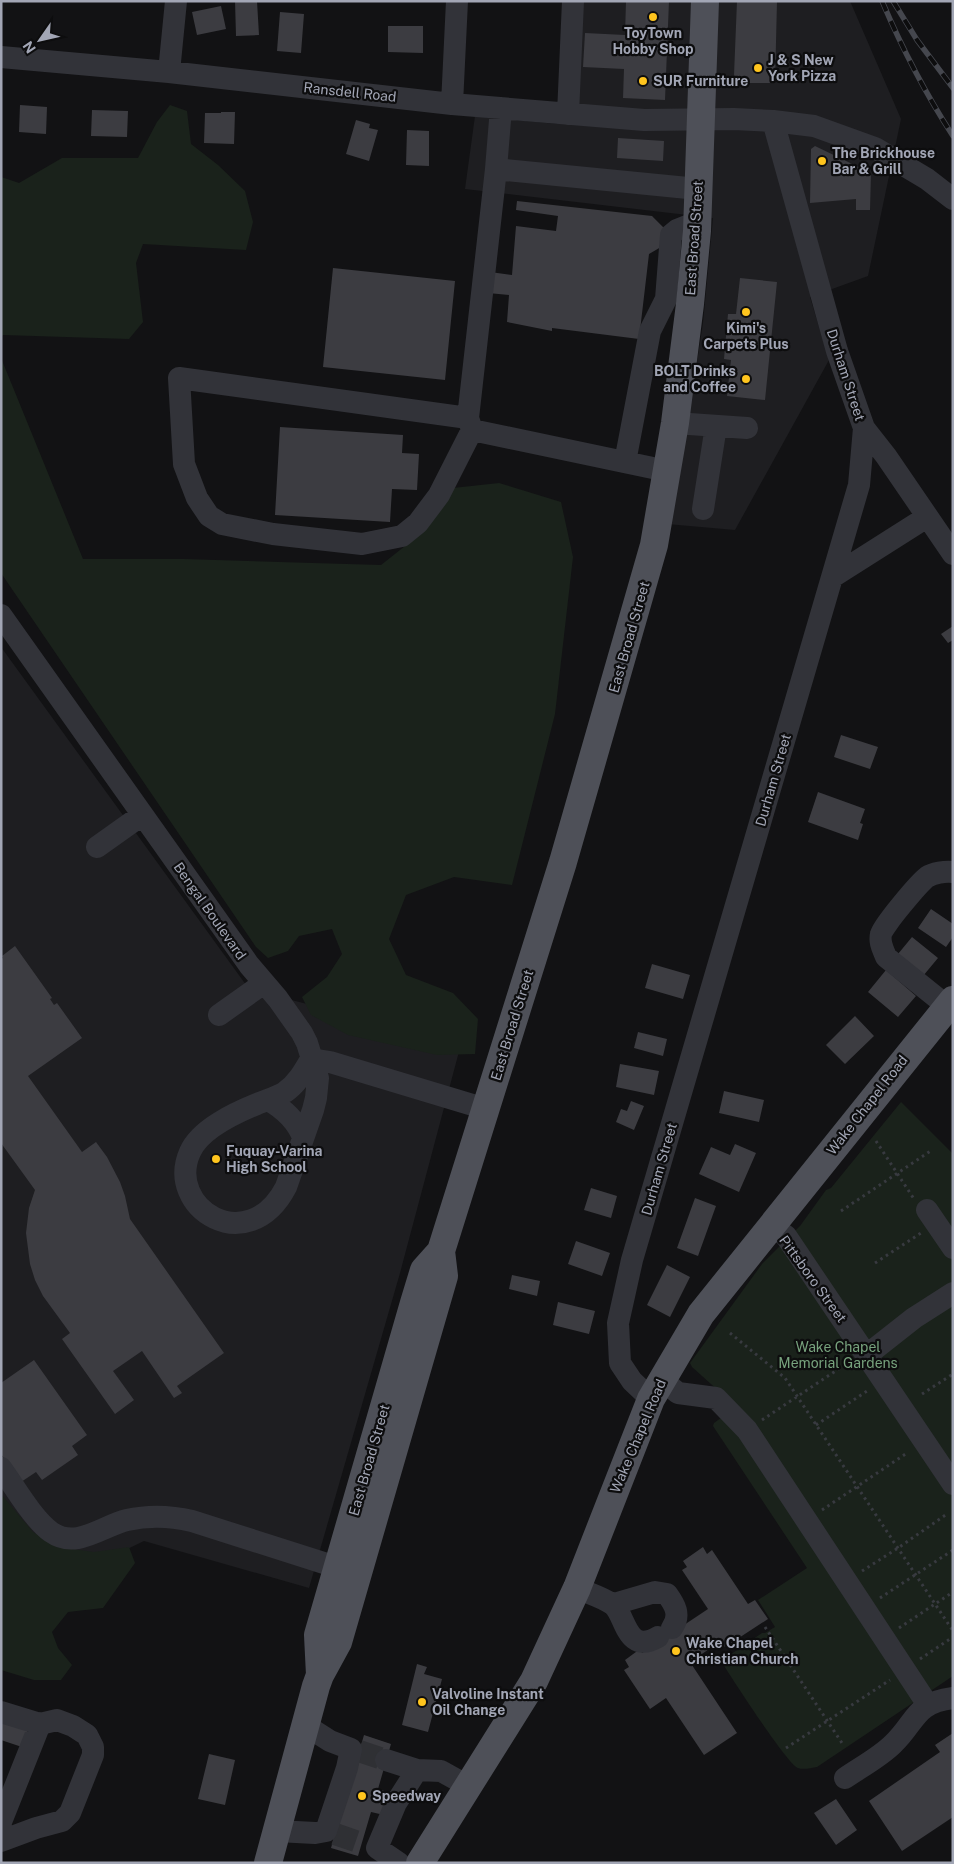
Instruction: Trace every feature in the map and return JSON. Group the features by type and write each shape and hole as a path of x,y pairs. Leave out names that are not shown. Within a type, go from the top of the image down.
{"main road":[{"name":"East Broad Street","path":"268,1863 320,1675 338,1642 348,1570 424,1270 440,1251 486,1109 620,670 654,545 675,423 678,302 697,222 705,1"},
{"name":"Wake Chapel Road","path":"420,1863 534,1681 576,1588 656,1389 701,1314 950,1003"}],"street":[{"path":"169,72 176,1"},
{"path":"452,104 457,1"},
{"path":"568,114 573,1"},
{"name":"Ransdell Road","path":"1,57 169,72 452,104 568,114 644,120 734,119 814,126 875,148 928,179 953,199"},
{"path":"501,108 470,424 439,494 418,523 402,536 362,544 273,534 222,524 209,516 197,498 184,464 179,378 470,424 667,471"},
{"name":"Durham Street","path":"773,121 837,351 864,428 859,485 834,576 632,1260 618,1323 620,1362 632,1381 678,1394 716,1398 747,1430 928,1705"},
{"path":"496,169 698,189"},
{"path":"625,462 650,331 678,302"},
{"path":"675,423 746,428"},
{"path":"703,509 716,426"},
{"path":"864,428 886,456 953,554"},
{"path":"834,576 927,517"},
{"name":"Bengal Boulevard","path":"1,615 249,965 278,999 302,1033 318,1078 313,1110 303,1137"},
{"path":"97,847 142,815"},
{"path":"950,1003 886,957 881,945 881,933 910,895 927,877 946,871 953,872"},
{"path":"219,1015 264,983"},
{"path":"268,1100 286,1112 299,1128 303,1137 286,1187 280,1198 268,1212 247,1222 229,1223 210,1216 201,1208 189,1189 186,1176 189,1153 194,1144 208,1130 244,1109 268,1100 291,1087 311,1059 330,1062 486,1109"},
{"path":"932,1217 953,1248"},
{"name":"Pittsboro Street","path":"772,1226 786,1236 858,1359 953,1484"},
{"path":"858,1359 914,1318 953,1293"},
{"path":"1,1468 43,1524 59,1536 75,1539 129,1520 175,1517 348,1570"},
{"path":"576,1588 614,1604 655,1592 667,1594 675,1604 677,1614 674,1624 665,1632 643,1642 631,1636 614,1604"},
{"path":"846,1778 893,1745 913,1718 928,1705 934,1701 953,1698"},
{"path":"1,1712 40,1724 57,1720 73,1726 87,1735 93,1746 93,1755 70,1813 62,1821 1,1841"},
{"path":"1,1822 40,1724"},
{"path":"277,1831 331,1832 347,1768 355,1750 330,1741 306,1725"},
{"path":"386,1760 417,1770 441,1772 468,1786"},
{"path":"399,1863 369,1845 417,1770"}],"path":[{"path":"875,1263 932,1217 919,1206 876,1141"},
{"path":"841,1211 932,1150"},
{"path":"730,1333 781,1374 798,1396 953,1631"},
{"path":"747,1430 858,1359"},
{"path":"922,1394 953,1374"},
{"path":"816,1425 867,1391"},
{"path":"806,1520 907,1453"},
{"path":"846,1580 898,1548 947,1514"},
{"path":"865,1608 953,1550"},
{"path":"884,1638 953,1592"},
{"path":"764,1627 844,1746"},
{"path":"786,1748 953,1637"}],"shaded area":[{"path":"564,1 850,1 901,119 868,276 810,297 829,360 735,530 667,524 685,440 703,323 713,218 465,189 475,116 557,124"},
{"name":"Fuquay-Varina High School","path":"1,647 249,989 461,1044 400,1273 309,1588 144,1541 57,1583 1,1503"}],"green space":[{"path":"170,105 187,111 191,144 218,165 245,191 253,222 246,250 143,244 136,263 143,322 129,339 3,335 1,337 1,177 19,183 62,158 138,158 157,122"},
{"path":"1,358 83,559 184,559 381,565 424,531 453,488 499,483 561,502 573,557 555,714 512,885 454,877 406,895 389,939 406,975 453,993 478,1019 475,1054 437,1055 348,1035 311,1015 302,997 327,977 342,954 332,929 299,936 288,951 268,958 256,947 1,573"},
{"name":"Wake Chapel Memorial Gardens","path":"901,1102 953,1154 953,1676 817,1767 800,1769 792,1763 771,1737 721,1661 762,1633 775,1627 758,1600 807,1568 713,1426 714,1423 725,1415 730,1401 692,1367 690,1363 762,1264 800,1226 826,1190 831,1188"},
{"path":"1,1494 33,1532 57,1547 94,1552 129,1547 135,1563 103,1608 68,1612 52,1632 58,1648 72,1665 61,1680 34,1680 1,1670"}],"building":[{"path":"235,1 257,1 259,35 236,36"},
{"path":"626,1 669,1 665,100 623,98 624,69 583,67 585,33 625,35"},
{"path":"737,1 777,1 775,83 742,83 734,75"},
{"path":"221,6 226,29 197,35 192,12"},
{"path":"280,12 304,14 301,53 277,51"},
{"path":"388,26 423,26 423,53 388,52"},
{"path":"20,105 47,107 46,134 19,132"},
{"path":"92,110 128,111 127,137 91,136"},
{"path":"235,112 234,144 204,143 205,113"},
{"path":"356,120 370,124 369,128 378,130 369,161 346,154"},
{"path":"407,130 429,131 429,166 406,165"},
{"path":"618,138 664,141 663,161 617,158"},
{"path":"815,146 871,173 870,210 856,210 856,199 810,203 811,149"},
{"path":"517,201 652,216 664,228 661,247 649,254 639,339 552,328 552,331 507,322 509,295 488,293 490,272 512,275 516,226 556,231 558,216 516,210"},
{"path":"333,268 455,281 445,380 323,367"},
{"path":"740,278 777,282 765,400 727,396 731,360 724,359 728,314 736,314"},
{"path":"280,427 403,435 402,453 419,454 417,490 392,489 390,522 275,515"},
{"path":"953,626 953,640 948,643 941,634"},
{"path":"841,735 878,747 870,769 834,757"},
{"path":"818,792 865,809 860,823 863,824 858,840 808,822"},
{"path":"931,909 953,924 953,937 946,947 918,928"},
{"path":"912,937 938,958 923,976 898,954"},
{"path":"15,946 52,998 50,999 54,1005 57,1003 82,1038 28,1076 82,1152 96,1142 107,1157 120,1182 130,1219 224,1353 177,1386 182,1393 174,1398 142,1351 113,1371 134,1400 115,1414 62,1339 70,1333 43,1296 35,1280 30,1264 26,1233 29,1208 35,1190 1,1143 1,959 3,958 2,956"},
{"path":"652,964 690,975 683,999 645,988"},
{"path":"886,970 916,996 898,1017 868,992"},
{"path":"855,1016 874,1036 845,1064 826,1045"},
{"path":"638,1032 667,1039 663,1056 634,1048"},
{"path":"620,1064 659,1071 654,1095 616,1087"},
{"path":"724,1091 764,1100 759,1122 719,1113"},
{"path":"631,1101 644,1106 634,1130 616,1122 621,1109 627,1111"},
{"path":"735,1144 756,1153 739,1192 699,1174 711,1147 730,1155"},
{"path":"591,1188 617,1196 611,1218 584,1210"},
{"path":"695,1198 716,1206 698,1256 677,1248"},
{"path":"576,1241 610,1253 602,1276 568,1264"},
{"path":"667,1265 690,1277 670,1317 647,1305"},
{"path":"512,1275 540,1281 537,1296 509,1289"},
{"path":"558,1302 595,1311 589,1334 553,1325"},
{"path":"34,1360 87,1435 72,1446 78,1455 42,1480 36,1472 21,1482 1,1454 1,1383"},
{"name":"Wake Chapel Christian Church","path":"703,1547 707,1554 712,1550 748,1604 755,1600 768,1619 725,1647 721,1641 690,1662 737,1733 704,1755 666,1698 650,1709 624,1670 629,1667 625,1660 640,1649 642,1653 708,1609 682,1570 687,1567 683,1561"},
{"name":"Valvoline Instant Oil Change","path":"417,1664 427,1667 424,1674 442,1679 428,1732 402,1725"},
{"path":"1,1721 28,1730 22,1747 1,1740"},
{"path":"953,1733 953,1817 902,1851 869,1801 940,1752 935,1745"},
{"path":"364,1735 391,1744 378,1789 391,1793 384,1815 371,1812 358,1856 331,1848"},
{"path":"209,1754 235,1760 225,1805 198,1799"},
{"path":"836,1799 857,1830 836,1845 814,1813"}],"tunnel":[{"path":"359,1751 386,1760"},
{"path":"335,1834 361,1843"}],"railway":[{"path":"882,1 914,70 953,136"},
{"path":"893,1 917,40 953,88"}],"place":[{"name":"ToyTown Hobby Shop","path":"653,17"},
{"name":"J & S New York Pizza","path":"758,68"},
{"name":"SUR Furniture","path":"643,81"},
{"name":"The Brickhouse Bar & Grill","path":"822,161"},
{"name":"Kimi's Carpets Plus","path":"746,312"},
{"name":"BOLT Drinks and Coffee","path":"746,379"},
{"name":"Fuquay-Varina High School","path":"216,1159"},
{"name":"Wake Chapel Christian Church","path":"676,1651"},
{"name":"Valvoline Instant Oil Change","path":"422,1702"},
{"name":"Speedway","path":"362,1796"}]}
